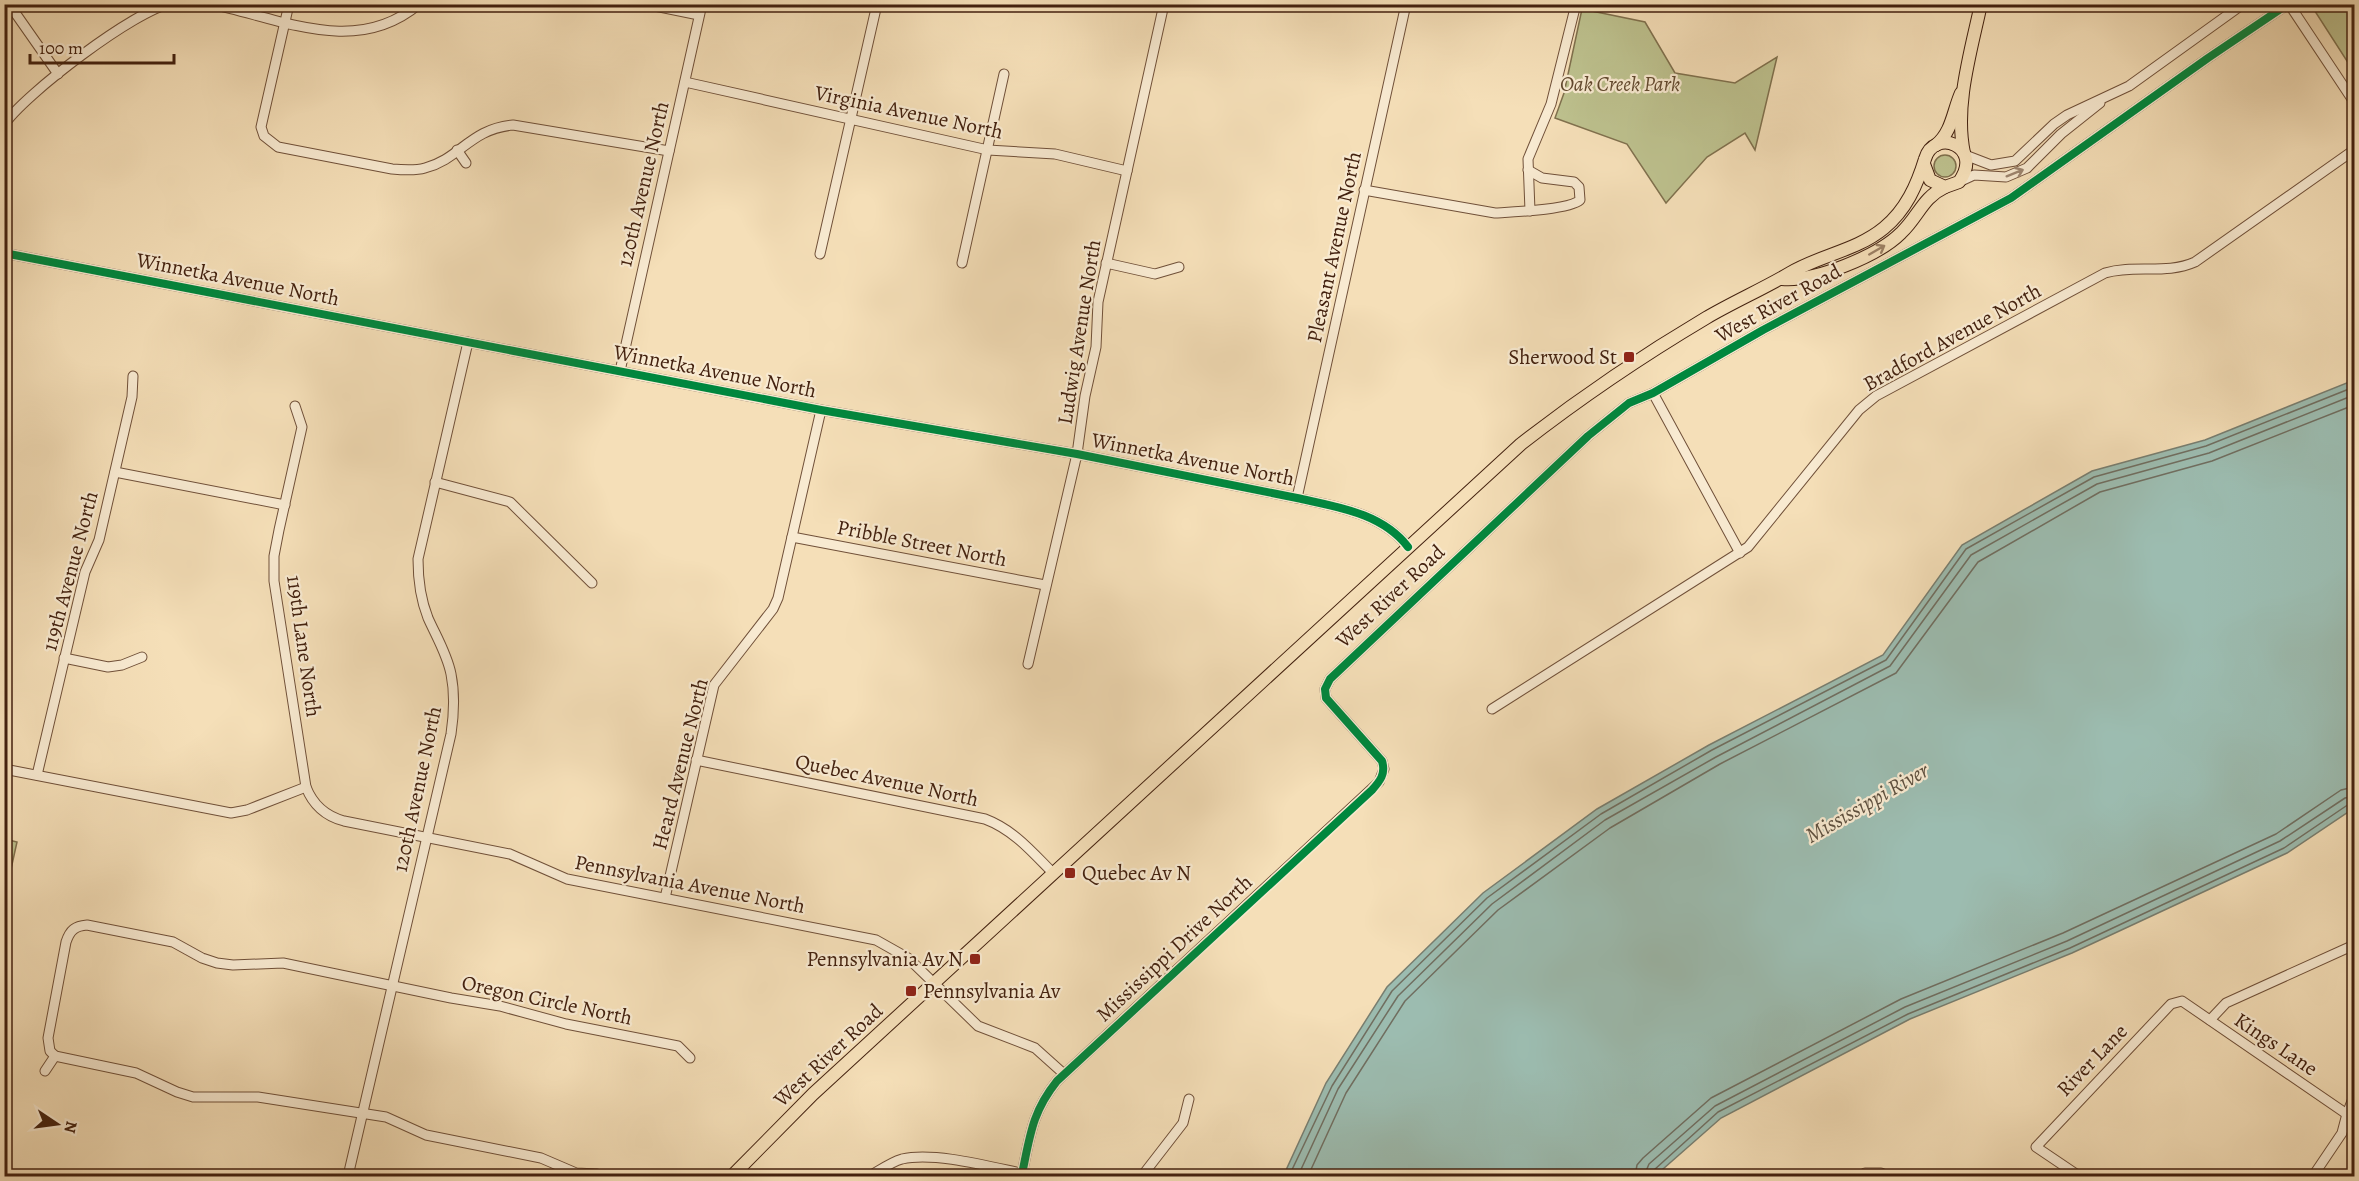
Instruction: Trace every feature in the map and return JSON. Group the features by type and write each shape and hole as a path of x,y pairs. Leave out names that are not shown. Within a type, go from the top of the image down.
{"main road":[{"path":"1963,89 1953,109 1947,134 1927,152 1924,164 1926,175 1930,180 1945,187 1959,182 1967,167 1961,122 1963,89 1981,4"},
{"path":"1936,145 1949,143 1965,154"},
{"name":"West River Road","path":"732,1176 813,1094 1484,475 1526,439 1578,401 1706,318 1782,279 1796,269 1862,243 1887,226 1909,200 1924,164"},
{"name":"West River Road","path":"1782,279 1793,280 1833,269 1871,254 1900,234 1926,199 1945,187"}],"street":[{"path":"9,4 58,74"},
{"path":"4,125 21,104 58,74 138,18 171,4"},
{"path":"212,4 337,33 359,31 401,17 419,4"},
{"path":"289,4 261,127 264,136 278,147 409,170 434,165 480,134 496,127 513,125 669,152"},
{"path":"645,4 699,15"},
{"name":"120th Avenue North","path":"620,371 702,4"},
{"path":"820,254 877,4"},
{"name":"Ludwig Avenue North","path":"1028,664 1077,454 1085,396 1096,347 1098,302 1164,4"},
{"name":"Pleasant Avenue North","path":"1297,498 1406,4"},
{"path":"1530,211 1528,170 1532,146 1558,82 1576,4"},
{"path":"1959,182 1974,175 2006,177 2027,168 2061,134 2106,98 2149,73 2243,4"},
{"path":"2289,4 2355,102"},
{"name":"West River Road","path":"1384,769 1382,761 1375,752 1326,698 1326,684 1338,669 1588,436 1629,403 1653,393 1763,330 2011,198 2208,58 2289,4"},
{"path":"962,263 1004,74"},
{"name":"Virginia Avenue North","path":"685,82 988,150 1055,154 1127,171"},
{"path":"1965,154 1991,165 2015,161 2061,120 2083,107 2106,98"},
{"path":"457,150 466,163"},
{"name":"Bradford Avenue North","path":"1492,709 1748,547 1859,410 1876,396 2105,273 2134,268 2171,269 2194,262 2355,150"},
{"path":"1364,190 1495,213 1530,211 1576,204 1580,200 1579,186 1574,182 1542,178 1528,170"},
{"name":"Winnetka Avenue North","path":"4,253 821,410 1077,454 1297,498 1334,506 1372,519 1395,532 1408,547"},
{"path":"1107,263 1155,274 1179,267"},
{"name":"120th Avenue North","path":"348,1176 451,734 454,713 451,673 428,618 418,579 418,559 468,342"},
{"name":"119th Avenue North","path":"36,776 85,572 99,540 132,397 133,376"},
{"path":"1653,393 1740,553"},
{"name":"119th Lane North","path":"295,406 302,427 274,556 274,581 306,786"},
{"name":"Heard Avenue North","path":"665,898 714,685 773,609 778,598 821,410"},
{"path":"115,472 285,505"},
{"path":"435,482 510,502 592,583"},
{"name":"Pribble Street North","path":"792,537 1045,585"},
{"path":"64,658 108,667 142,657"},
{"name":"Quebec Avenue North","path":"696,760 986,819 1014,834 1053,873"},
{"path":"4,769 231,813 247,810 306,786"},
{"name":"Mississippi Drive North","path":"1022,1174 1036,1112 1045,1096 1064,1074 1372,790 1382,777 1384,769"},
{"name":"Pennsylvania Avenue North","path":"306,786 313,802 320,810 335,818 510,854 567,879 876,940 908,958 978,1026 1035,1048 1064,1074"},
{"name":"Oregon Circle North","path":"55,1056 50,1051 48,1038 66,942 72,929 87,924 173,942 202,958 217,963 233,965 283,963 500,1006 566,1024 678,1046 690,1058"},
{"path":"2210,1020 2226,1003 2355,945"},
{"name":"Kings Lane","path":"2177,1002 2182,1001 2351,1117"},
{"name":"River Lane","path":"2079,1176 2036,1148 2171,1004 2177,1002"},
{"path":"45,1071 55,1056 136,1073 193,1097 258,1097 363,1113 386,1118 426,1135 541,1158 576,1173 597,1174"},
{"path":"2313,1176 2351,1117 2355,1096"},
{"path":"1142,1176 1183,1123 1189,1099"},
{"path":"870,1176 901,1160 918,1157 942,1158 1035,1176"},
{"path":"1865,1173 1881,1173 1887,1176"}],"green space":[{"path":"2311,5 2354,5 2354,72"},
{"name":"Oak Creek Park","path":"1582,9 1645,22 1675,73 1735,83 1777,57 1755,150 1745,133 1707,157 1666,203 1627,144 1555,118 1564,93"},
{"path":"1945,155 1953,158 1956,166 1953,174 1945,177 1937,174 1934,166 1937,158"},
{"path":"4,839 17,842 5,896"}],"water":[{"name":"Mississippi River","path":"2354,380 2354,808 2287,853 2072,953 1910,1019 1721,1118 1655,1176 1281,1176 1286,1170 1326,1083 1387,987 1483,893 1597,809 1709,745 1883,655 1962,545 2092,471 2205,440"}],"cycle path":[{"path":"1035,1176 1022,1174 1030,1136 1042,1103 1057,1081 1372,790 1380,780 1383,774 1382,761 1326,698 1325,689 1330,679 1588,436 1629,403 1653,393 1763,330 2011,198 2288,4"},
{"path":"4,253 821,410 1077,454 1297,498 1343,508 1372,519 1385,526 1408,547"}],"place":[{"name":"Sherwood St","path":"1629,357"},
{"name":"Quebec Av N","path":"1070,873"},
{"name":"Pennsylvania Av N","path":"975,959"},
{"name":"Pennsylvania Av","path":"911,991"}]}
